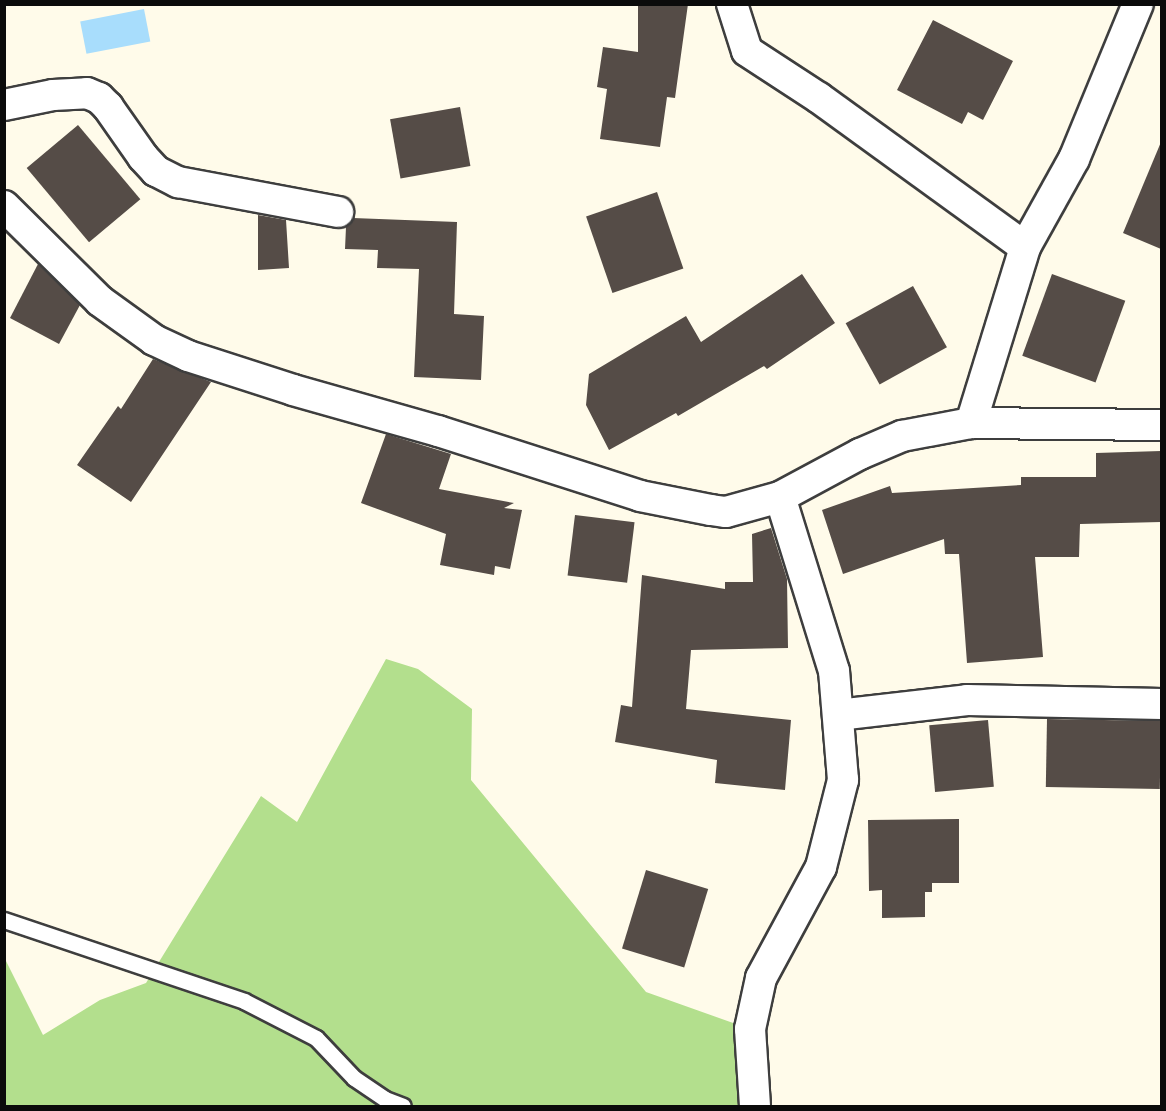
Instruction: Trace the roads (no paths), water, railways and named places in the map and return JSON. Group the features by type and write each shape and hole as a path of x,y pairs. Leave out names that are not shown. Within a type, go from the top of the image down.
{"street":[{"path":"732,4 747,51 819,98 1025,247"},
{"path":"971,423 1025,247 1074,159 1138,4"},
{"path":"4,105 53,95 87,93 99,98 108,107 142,157 156,171 178,182 338,212"},
{"path":"4,206 100,301 154,340 188,356 293,390 438,431 640,496 726,512 780,497 860,454 902,436 971,423 1161,425"},
{"path":"755,1107 750,1029 760,978 821,867 843,780 834,670 780,497"},
{"path":"838,715 967,700 1161,704"}],"lane":[{"path":"4,920 244,1001 316,1038 354,1078 385,1099 403,1107"}],"water":[{"path":"144,9 150,41 86,54 80,21"}]}
